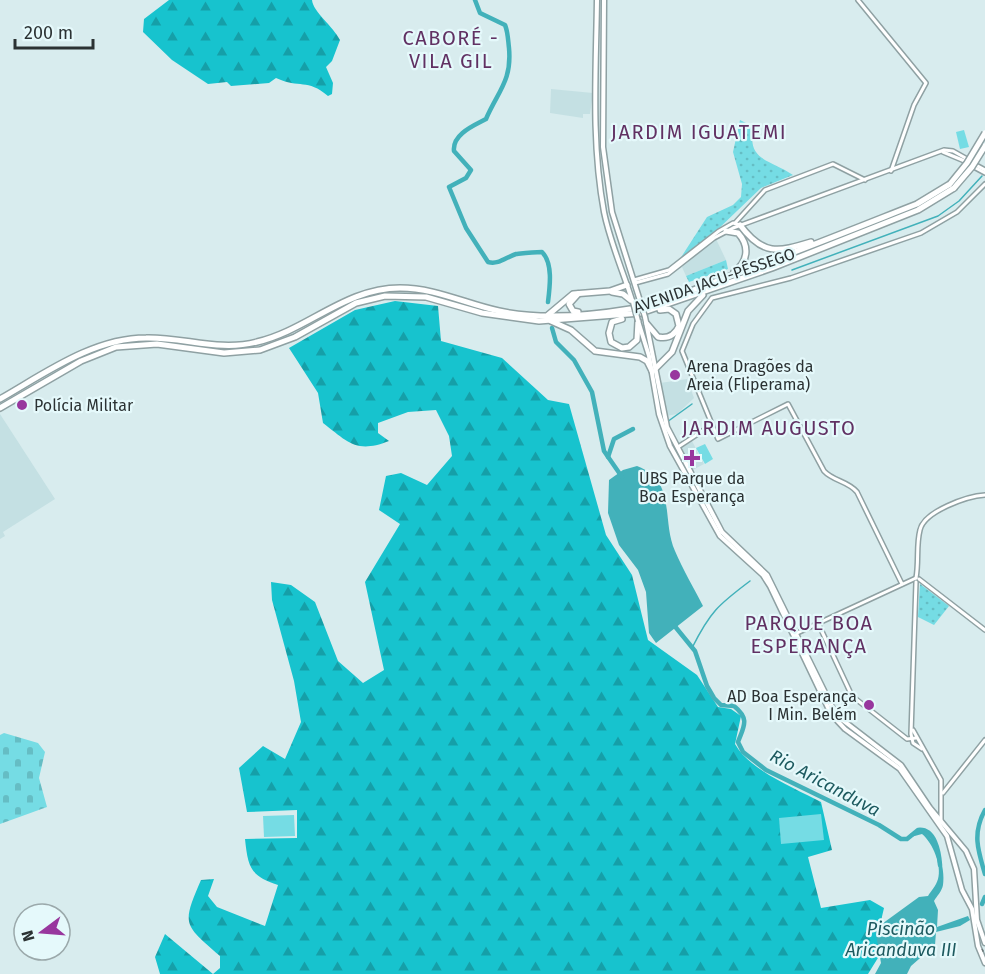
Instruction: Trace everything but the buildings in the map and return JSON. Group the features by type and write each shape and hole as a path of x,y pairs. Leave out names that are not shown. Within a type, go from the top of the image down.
{"highway":[{"name":"AVENIDA JACU-PÊSSEGO","path":"0,399 98,347 139,338 162,338 216,346 258,342 288,332 341,302 382,289 422,289 503,312 548,318 644,307 917,204 952,186 985,133"},
{"name":"AVENIDA JACU-PÊSSEGO","path":"0,408 92,355 130,344 157,344 224,353 260,350 294,337 356,303 385,296 426,297 482,313 548,318 628,315 652,310 918,210 952,186 972,167 985,146"},
{"path":"723,278 745,261 747,250 737,225"},
{"path":"737,225 758,243 774,251 830,238"},
{"path":"726,231 734,231 742,238"},
{"path":"627,285 610,291 570,296 548,318 571,330 595,351 640,357 654,369 675,346 691,306 712,289"},
{"path":"610,291 623,294 633,302"},
{"path":"578,294 569,301 569,306 573,311 586,314"},
{"path":"646,321 654,335 663,338 674,334 679,326 673,311 652,310"},
{"path":"628,315 615,320 609,328 609,338 618,347 629,347 638,340 638,321"},
{"path":"57,375 52,376 52,373 74,358"},
{"path":"16,399 19,394 43,380 46,374"}],"main road":[{"path":"597,0 596,129 600,183 608,229 654,369 664,417 676,448 722,532 767,575 831,714 845,729 900,769 939,821 957,837 971,860 977,920 985,944 980,951"},
{"path":"604,0 603,147 612,212 646,321 665,435 720,536 763,575 836,715 901,765 939,821 951,846 960,883 972,909 980,951 984,960"},
{"path":"858,0 926,83 914,105 891,171"},
{"path":"634,282 669,270 719,231 941,152 954,155 985,172"},
{"path":"634,282 668,274 737,225 765,190 833,164 865,180"},
{"path":"902,584 857,492 850,485 826,473 788,404 718,439 682,351 693,324 712,298 802,275 921,233 957,212 985,182"},
{"path":"608,229 614,236 618,235"},
{"path":"676,448 711,426"},
{"path":"665,435 673,448 676,448"},
{"path":"939,821 942,787 939,777 914,739 912,725 919,532 925,520 962,500 985,495"},
{"path":"794,634 908,581 917,580 985,630"},
{"path":"818,623 852,696 907,739 914,739"},
{"path":"942,794 985,740"},
{"path":"942,787 953,778"},
{"path":"933,812 941,807"}],"shaded area":[{"path":"551,89 593,93 590,114 583,114 583,118 550,113"},
{"path":"716,239 726,260 686,276 682,267"},
{"path":"687,379 694,398 677,414 666,416 660,383"},
{"path":"0,414 55,499 3,532 5,536 0,539"},
{"name":"UBS Parque da Boa Esperança","path":"692,441 704,464 691,471 680,449"}],"green space":[{"path":"169,0 312,0 313,5 340,40 332,61 326,67 333,83 332,94 328,96 309,85 276,78 269,83 231,86 227,82 208,84 172,60 143,32 144,19"},
{"path":"740,120 754,127 753,147 757,153 793,175 761,188 714,233 678,262 707,217 733,205 741,197 742,184 733,152"},
{"path":"964,130 969,147 960,149 956,132"},
{"path":"726,260 728,269 689,282 686,276"},
{"path":"395,301 438,306 441,341 502,358 548,400 569,404 606,535 632,575 648,640 697,675 718,707 731,709 741,716 735,744 751,762 774,778 821,802 832,850 808,857 821,908 870,900 884,908 880,925 889,940 868,974 213,974 220,968 220,956 193,930 189,916 190,907 201,880 214,879 208,896 217,907 265,926 278,885 261,878 252,869 247,857 245,839 297,838 297,810 247,812 239,768 263,746 285,759 301,722 294,681 272,600 271,582 291,585 315,602 338,661 363,683 384,670 365,582 400,524 379,510 386,476 401,473 427,485 452,456 449,436 436,410 408,412 378,423 378,433 389,441 378,445 360,446 346,440 323,423 318,393 289,348 355,310"},
{"path":"705,444 713,459 705,464 696,448"},
{"path":"920,584 949,606 934,625 918,617"},
{"path":"4,733 38,743 45,752 39,778 47,807 0,824 0,735"},
{"path":"821,814 824,840 781,844 779,818"},
{"path":"294,815 295,836 264,837 263,816"},
{"path":"165,934 213,974 160,974 155,957"}],"water":[{"path":"637,466 650,473 658,481 663,491 675,551 703,606 656,643 649,633 646,592 638,570 619,545 608,513 609,480 623,470"},
{"name":"Piscinão Aricanduva III","path":"917,830 930,837 938,852 943,870 943,885 934,901 938,910 937,927 968,916 970,920 960,926 936,932 935,945 911,966 907,974 875,974 881,963 875,929 919,897 928,896 938,879 938,861 930,843 922,834 911,837 910,834"}],"waterway":[{"name":"Rio Aricanduva","path":"475,0 480,13 505,25 509,48 508,69 503,85 486,119 460,135 454,145 454,151 471,170 466,178 449,187 466,228 488,262 499,262 516,254 542,252 549,268 548,302"},
{"path":"792,270 938,216 959,201 982,176"},
{"name":"Rio Aricanduva","path":"552,328 556,342 574,360 592,392 604,451 622,477"},
{"path":"667,422 692,404"},
{"path":"608,457 614,439 633,429"},
{"path":"692,648 716,610 750,581"},
{"name":"Rio Aricanduva","path":"673,624 695,651 707,686 714,698 721,705 734,706 742,715 744,723 738,742 743,752 766,770 879,825 901,839 907,839 918,830 924,830 935,842 940,865"},
{"path":"985,810 977,834 978,850 985,874"},
{"path":"982,904 985,897"}],"railway":[{"path":"982,949 985,955"}],"place":[{"name":"Arena Dragões da Areia (Fliperama)","path":"675,375"},
{"name":"Polícia Militar","path":"22,405"},
{"name":"UBS Parque da Boa Esperança","path":"692,458"},
{"name":"AD Boa Esperança I Min. Belém","path":"869,705"}],"district":[{"name":"CABORÉ - VILA GIL","path":"451,50"},
{"name":"JARDIM IGUATEMI","path":"699,132"},
{"name":"JARDIM AUGUSTO","path":"769,428"},
{"name":"PARQUE BOA ESPERANÇA","path":"809,634"}]}
